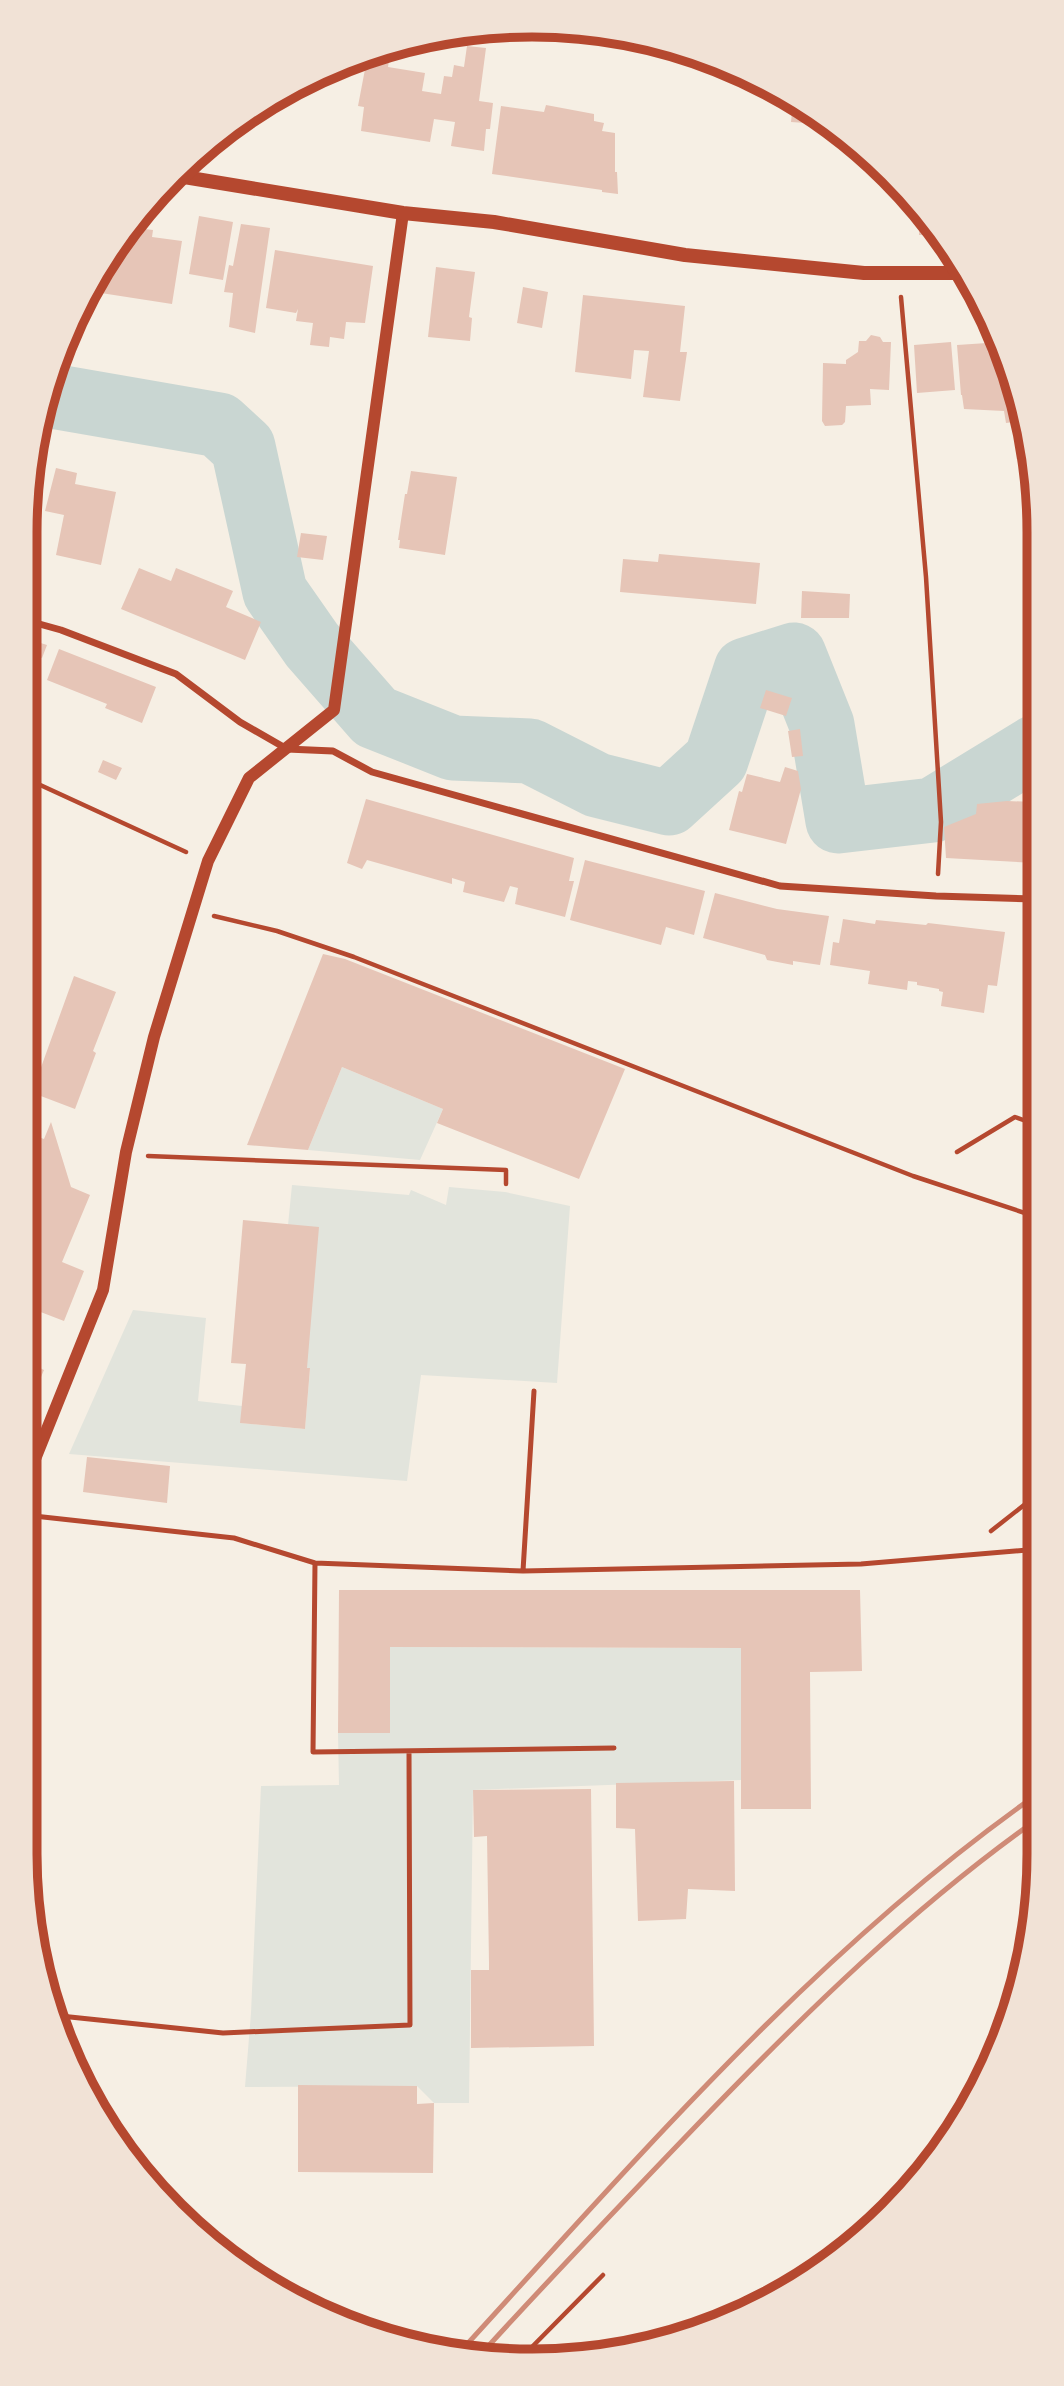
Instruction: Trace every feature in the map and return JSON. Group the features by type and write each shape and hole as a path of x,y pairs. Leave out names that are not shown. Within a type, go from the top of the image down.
{"main road":[{"path":"188,177 403,213 494,222 685,255 864,273 954,273"}],"street":[{"path":"37,1452 103,1290 126,1152 154,1037 208,861 249,778 334,710 403,213"},
{"path":"37,624 176,674 240,722 288,749 333,751 372,772 780,886 1027,899"}],"lane":[{"path":"523,1571 534,1391"},
{"path":"37,1516 234,1538 315,1563 523,1571 861,1564 1027,1550"},
{"path":"315,1563 313,1752 614,1748"},
{"path":"64,2016 223,2033 410,2025 409,1751"}],"path":[{"path":"899,274 926,577 941,822 936,896"},
{"path":"37,785 208,861"},
{"path":"191,910 277,931 354,957 913,1176 1027,1214"},
{"path":"957,1152 1015,1117 1027,1121"},
{"path":"126,1152 158,1158 506,1170 506,1184"},
{"path":"960,1556 1027,1503"},
{"path":"530,2349 603,2275"}],"shaded area":[{"path":"342,1067 443,1109 420,1160 308,1150"},
{"path":"292,1185 409,1195 411,1190 446,1205 449,1187 505,1192 570,1206 557,1383 421,1375 407,1481 69,1454 133,1310 206,1318 198,1401 242,1406 241,1423 305,1429 310,1369 307,1368 288,1225"},
{"path":"390,1647 741,1648 741,1780 473,1790 469,2103 434,2103 417,2086 245,2087 261,1786 339,1785 338,1733"}],"building":[{"path":"467,46 486,48 479,101 493,103 484,151 451,146 455,122 434,119 430,142 361,131 364,107 358,106 366,66 389,58 388,67 425,73 422,91 441,94 444,76 452,77 454,65 464,67"},
{"path":"546,105 594,114 594,121 604,123 602,131 615,133 618,194 492,174 501,106 544,112"},
{"path":"792,111 812,123 791,122"},
{"path":"199,216 233,222 223,280 189,274"},
{"path":"241,224 270,228 255,333 229,327 233,293 224,292 229,265 233,266"},
{"path":"919,224 928,235 919,235"},
{"path":"141,229 153,230 152,237 182,241 172,304 99,293"},
{"path":"275,250 373,266 365,323 346,322 344,339 330,337 329,347 310,345 313,323 296,321 298,309 296,313 266,308"},
{"path":"436,267 475,272 469,317 472,318 470,341 428,337"},
{"path":"523,287 548,292 542,328 517,323"},
{"path":"583,295 685,306 680,352 687,352 680,401 643,397 649,351 634,350 631,379 575,372"},
{"path":"871,335 880,337 883,342 891,342 889,390 870,389 871,405 846,406 845,422 842,425 825,426 822,421 823,363 846,364 846,360 858,352 859,341 866,341"},
{"path":"951,342 955,390 917,393 914,345"},
{"path":"990,343 1015,422 1006,423 1004,411 964,409 957,345"},
{"path":"50,420 52,421 45,448 46,435"},
{"path":"56,468 77,473 75,484 116,492 101,565 56,555 64,515 45,511"},
{"path":"411,471 457,477 445,555 399,548 405,494"},
{"path":"301,533 327,536 323,560 297,557"},
{"path":"659,554 760,563 756,604 620,592 623,559 658,562"},
{"path":"139,568 171,581 176,568 233,591 226,607 261,622 245,660 121,609"},
{"path":"802,591 850,594 849,618 801,618"},
{"path":"37,642 47,645 42,658 37,656"},
{"path":"59,649 156,687 142,723 105,708 107,704 47,680"},
{"path":"766,690 792,698 786,716 760,708"},
{"path":"800,729 803,756 792,757 788,731"},
{"path":"103,760 122,768 116,780 98,772"},
{"path":"785,767 798,771 801,789 786,844 729,830 739,791 742,792 747,774 780,782"},
{"path":"366,799 574,858 569,881 574,881 565,917 515,904 518,888 510,886 504,902 463,892 465,882 452,878 452,884 367,860 362,869 347,863"},
{"path":"1027,802 1027,862 946,858 944,827 976,814 977,804"},
{"path":"585,860 705,891 694,935 666,927 661,945 570,920"},
{"path":"715,893 777,909 829,916 820,965 793,961 793,965 767,960 765,955 703,938"},
{"path":"843,919 875,924 876,920 926,925 928,923 1005,932 997,986 988,985 984,1013 941,1006 943,992 917,985 917,982 908,981 907,990 868,984 870,971 830,965 833,942 839,943"},
{"path":"323,954 345,959 625,1069 579,1179 437,1123 443,1109 342,1067 308,1150 247,1145"},
{"path":"74,976 116,992 93,1051 96,1053 75,1109 37,1095 37,1078"},
{"path":"51,1122 71,1187 90,1195 62,1262 84,1271 64,1321 37,1311 37,1136 44,1139"},
{"path":"243,1220 319,1227 307,1368 310,1368 305,1429 240,1423 246,1364 231,1363"},
{"path":"37,1367 44,1370 37,1387"},
{"path":"87,1457 170,1466 167,1503 83,1492"},
{"path":"339,1590 860,1590 862,1671 810,1672 811,1809 741,1809 741,1648 390,1647 390,1733 338,1733"},
{"path":"734,1781 735,1891 688,1889 686,1919 638,1921 635,1829 616,1828 616,1783"},
{"path":"591,1789 594,2046 471,2048 471,1970 489,1970 487,1836 474,1837 473,1790"},
{"path":"298,2085 417,2086 417,2104 434,2103 433,2173 298,2172"}],"waterway":[{"path":"56,397 219,425 243,447 275,592 312,645 375,717 453,748 530,751 597,785 669,803 716,760 746,670 794,655 822,725 838,821 933,810 1027,753"}],"railway":[{"path":"466,2345 734,2056 881,1918 958,1853 1027,1802"},
{"path":"488,2347 697,2125 819,2003 904,1925 1027,1827"}]}
